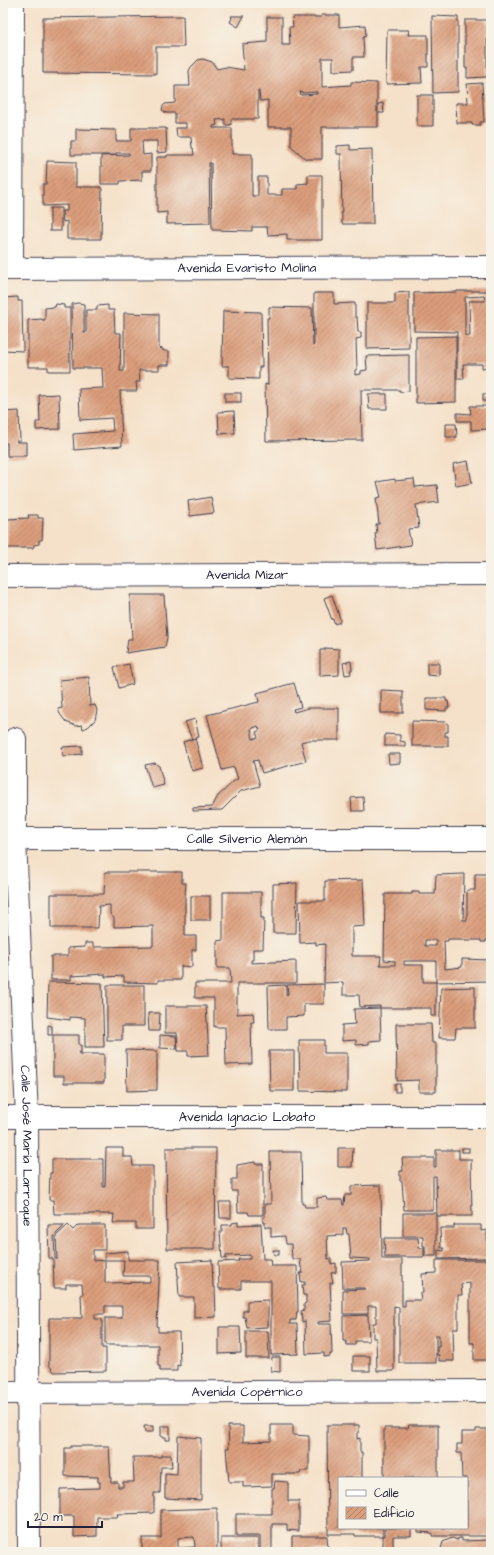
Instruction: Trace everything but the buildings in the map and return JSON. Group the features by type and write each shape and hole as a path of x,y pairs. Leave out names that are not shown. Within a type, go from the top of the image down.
{"street":[{"path":"7,268 13,3"},
{"name":"Avenida Evaristo Molina","path":"7,268 491,267"},
{"name":"Avenida Mizar","path":"3,576 491,574"},
{"name":"Calle José María Larroque","path":"15,739 9,839 27,1117 29,1552"},
{"name":"Calle Silverio Alemán","path":"9,839 491,838"},
{"name":"Avenida Ignacio Lobato","path":"3,1117 491,1117"},
{"name":"Avenida Copérnico","path":"3,1394 491,1391"}]}
